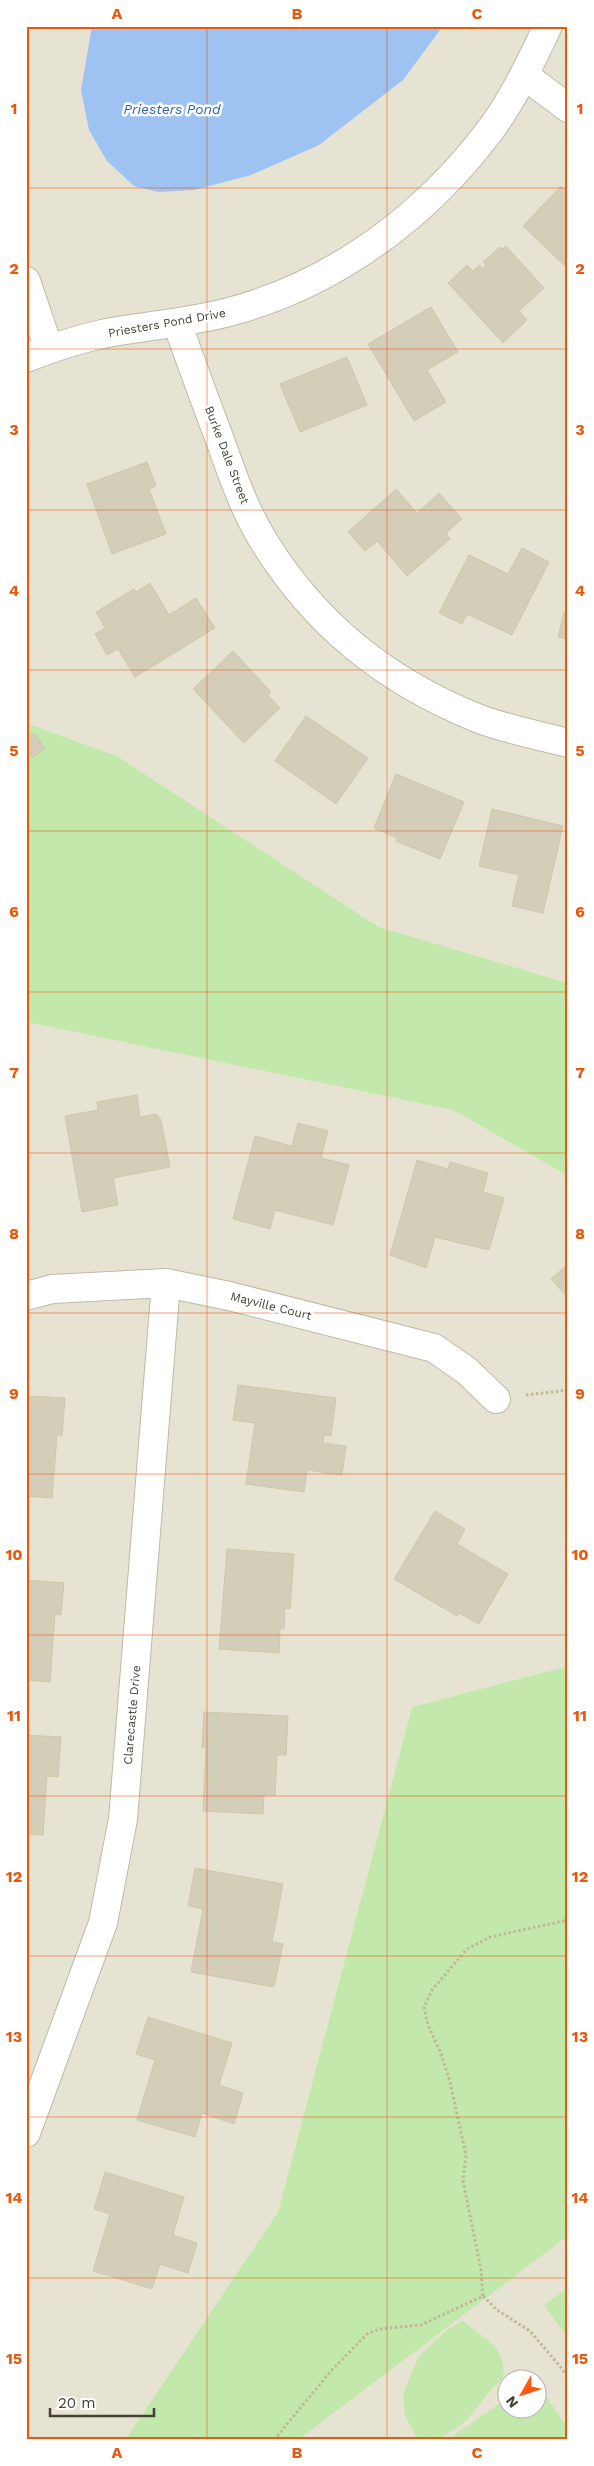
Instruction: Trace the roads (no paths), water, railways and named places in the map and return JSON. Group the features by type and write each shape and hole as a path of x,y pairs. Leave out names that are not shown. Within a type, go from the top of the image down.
{"street":[{"name":"Priesters Pond Drive","path":"38,353 102,334 177,323 230,312 294,290 350,260 401,224 449,180 492,128 524,75 548,26"},
{"path":"524,75 568,108"},
{"path":"26,281 38,353"},
{"name":"Burke Dale Street","path":"177,323 237,486 262,539 291,582 329,625 374,664 422,694 479,719 568,743"},
{"name":"Mayville Court","path":"26,1296 52,1289 166,1283 229,1296 434,1348 467,1371 496,1399"},
{"name":"Clarecastle Drive","path":"26,2133 33,2094 103,1923 124,1819 166,1283"}],"water":[{"name":"Priesters Pond","path":"92,26 443,26 403,80 319,145 251,175 194,190 158,192 134,186 107,161 89,130 81,90"}]}
